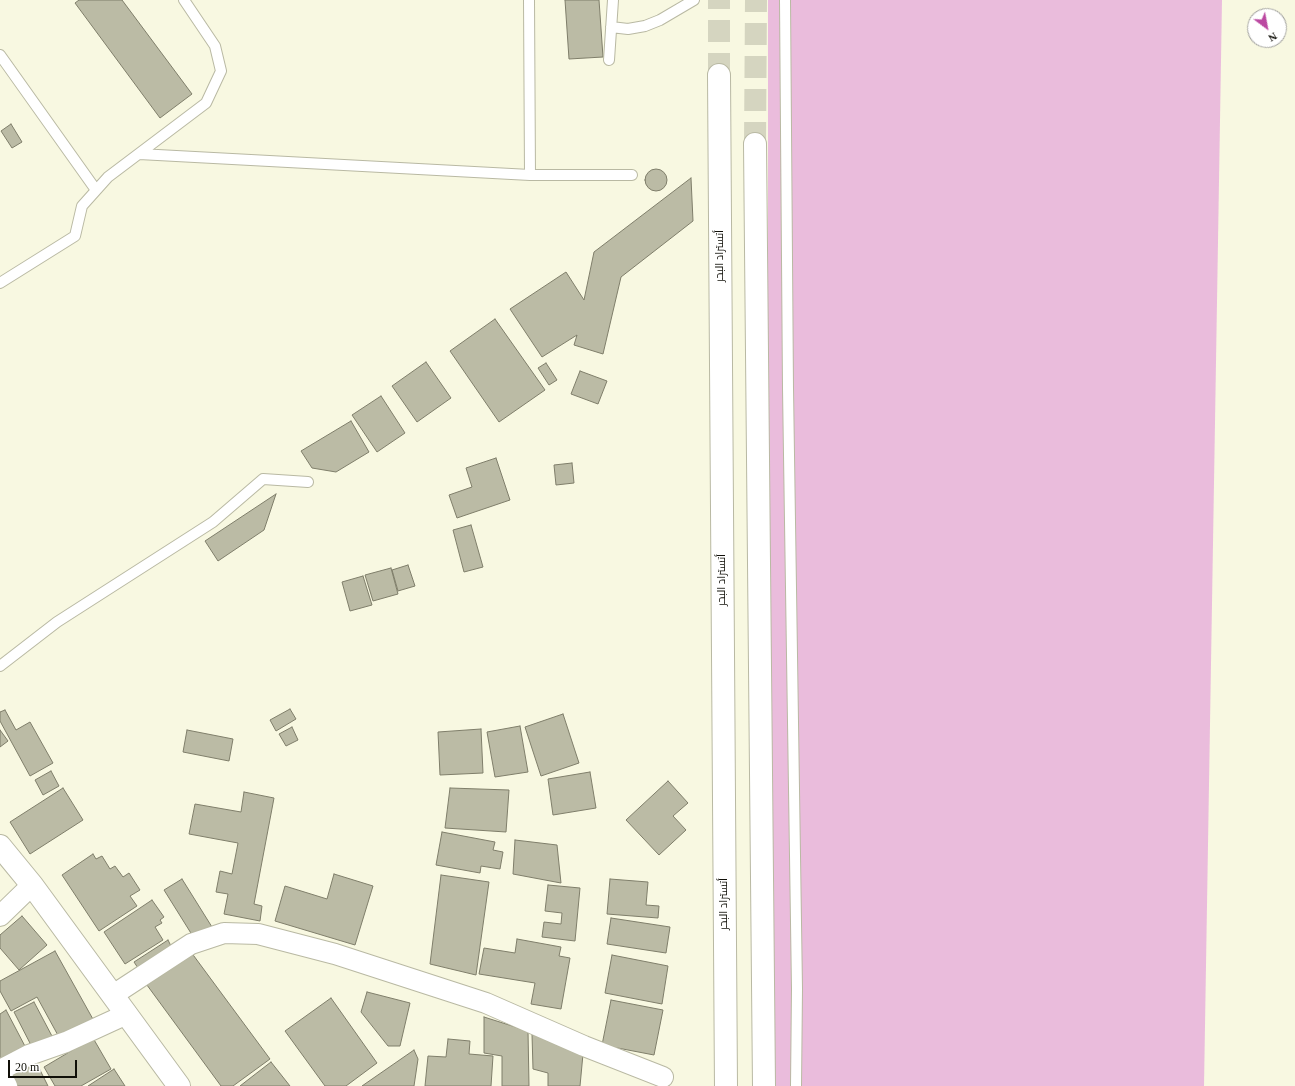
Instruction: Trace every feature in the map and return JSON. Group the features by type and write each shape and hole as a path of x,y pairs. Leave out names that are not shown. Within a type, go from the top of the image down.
{"main road":[{"name":"أتستراد البحر","path":"719,75 726,1086"},
{"path":"755,144 764,1086"},
{"path":"0,846 32,885 179,1086"}],"street":[{"path":"0,916 32,885"},
{"path":"113,995 191,944 224,933 258,934 335,954 486,1003 584,1046 663,1077"},
{"path":"0,1070 29,1055 66,1042 127,1014"},
{"path":"0,1073 7,1086"}],"lane":[{"path":"0,283 75,236 82,206 108,177 206,103 221,71 215,46 184,0"},
{"path":"529,0 530,175"},
{"path":"610,60 612,0"},
{"path":"611,27 628,29 645,26 660,20 694,0"},
{"path":"785,0 788,380 797,989 796,1086"},
{"path":"0,56 96,190"},
{"path":"139,154 530,175 632,175"},
{"path":"0,666 57,622 214,522 263,479 308,482"}],"shaded area":[{"path":"768,0 1222,0 1204,1086 768,1086"}],"building":[{"path":"79,0 122,0 192,94 160,118 75,3"},
{"path":"565,0 599,0 603,57 569,59"},
{"path":"11,124 22,142 12,148 1,131"},
{"path":"656,169 664,172 667,180 664,188 656,191 648,188 645,180 648,172"},
{"path":"691,178 693,221 621,277 603,354 574,345 577,335 542,357 510,309 566,272 584,300 594,252"},
{"path":"495,319 545,390 499,422 450,351"},
{"path":"426,362 451,398 417,422 392,386"},
{"path":"546,363 557,380 549,385 538,368"},
{"path":"580,371 607,381 598,404 571,394"},
{"path":"381,396 405,433 377,452 352,415"},
{"path":"351,421 369,452 336,472 312,468 301,451"},
{"path":"496,458 510,500 457,518 449,495 472,487 466,468"},
{"path":"572,463 574,483 556,485 554,465"},
{"path":"276,494 264,530 218,561 205,541"},
{"path":"471,525 483,567 464,572 453,530"},
{"path":"408,565 415,586 398,591 392,570"},
{"path":"391,568 398,594 373,601 365,575"},
{"path":"363,576 372,605 350,611 342,582"},
{"path":"290,709 296,719 276,731 270,720"},
{"path":"5,710 16,730 30,722 53,763 30,776 0,721 0,712"},
{"path":"563,714 579,763 541,776 525,727"},
{"path":"520,726 528,772 495,777 487,732"},
{"path":"292,727 298,740 286,746 279,734"},
{"path":"481,729 483,773 440,775 438,732"},
{"path":"0,730 8,741 0,747"},
{"path":"187,730 233,739 229,761 183,752"},
{"path":"51,771 59,786 43,795 35,780"},
{"path":"590,772 596,808 553,815 548,779"},
{"path":"668,781 688,803 673,816 686,830 659,855 626,820"},
{"path":"63,788 83,820 30,854 10,822"},
{"path":"450,788 509,790 506,832 445,828"},
{"path":"244,792 274,798 254,904 262,906 260,921 224,914 228,894 216,892 220,871 232,874 238,843 189,834 195,804 241,812"},
{"path":"442,832 495,842 493,850 503,852 500,869 481,866 480,873 436,865"},
{"path":"515,840 557,845 561,883 513,874"},
{"path":"93,854 96,859 102,856 110,869 115,866 123,877 129,873 140,890 130,896 137,906 99,931 62,875"},
{"path":"334,874 373,886 355,945 275,921 285,886 327,899"},
{"path":"441,875 489,882 476,975 430,964"},
{"path":"182,879 212,927 194,938 164,890"},
{"path":"610,879 648,882 646,905 659,906 658,918 607,914"},
{"path":"548,885 580,888 575,941 542,937 544,922 561,924 562,913 545,911"},
{"path":"152,900 164,917 160,920 162,923 155,927 163,940 125,964 104,932"},
{"path":"22,916 47,945 19,970 0,948 0,935"},
{"path":"611,918 670,927 666,953 607,944"},
{"path":"517,939 561,947 559,956 570,958 561,1009 531,1004 535,983 479,974 484,948 515,953"},
{"path":"168,940 171,946 142,974 134,962"},
{"path":"188,948 270,1059 233,1086 221,1086 144,981"},
{"path":"55,951 94,1021 60,1039 37,997 11,1011 0,991 0,981"},
{"path":"612,955 668,966 662,1004 605,993"},
{"path":"367,992 410,1003 400,1046 388,1046 361,1012"},
{"path":"331,998 377,1063 346,1086 325,1086 285,1031"},
{"path":"611,1000 663,1010 654,1055 602,1045"},
{"path":"34,1002 53,1038 33,1049 14,1012"},
{"path":"6,1010 27,1050 3,1063 0,1058 0,1014"},
{"path":"484,1017 528,1031 529,1086 502,1086 502,1056 484,1053"},
{"path":"532,1034 583,1054 580,1086 548,1086 548,1073 533,1069"},
{"path":"93,1038 111,1069 81,1086 55,1086 44,1067"},
{"path":"448,1039 470,1041 469,1054 493,1056 491,1086 425,1086 428,1056 446,1057"},
{"path":"414,1050 418,1059 414,1086 362,1086"},
{"path":"34,1058 48,1086 12,1086 5,1073"},
{"path":"271,1062 290,1086 240,1086"},
{"path":"114,1069 125,1086 88,1086"}],"tunnel":[{"path":"719,0 719,75"},
{"path":"755,144 756,0"}]}
